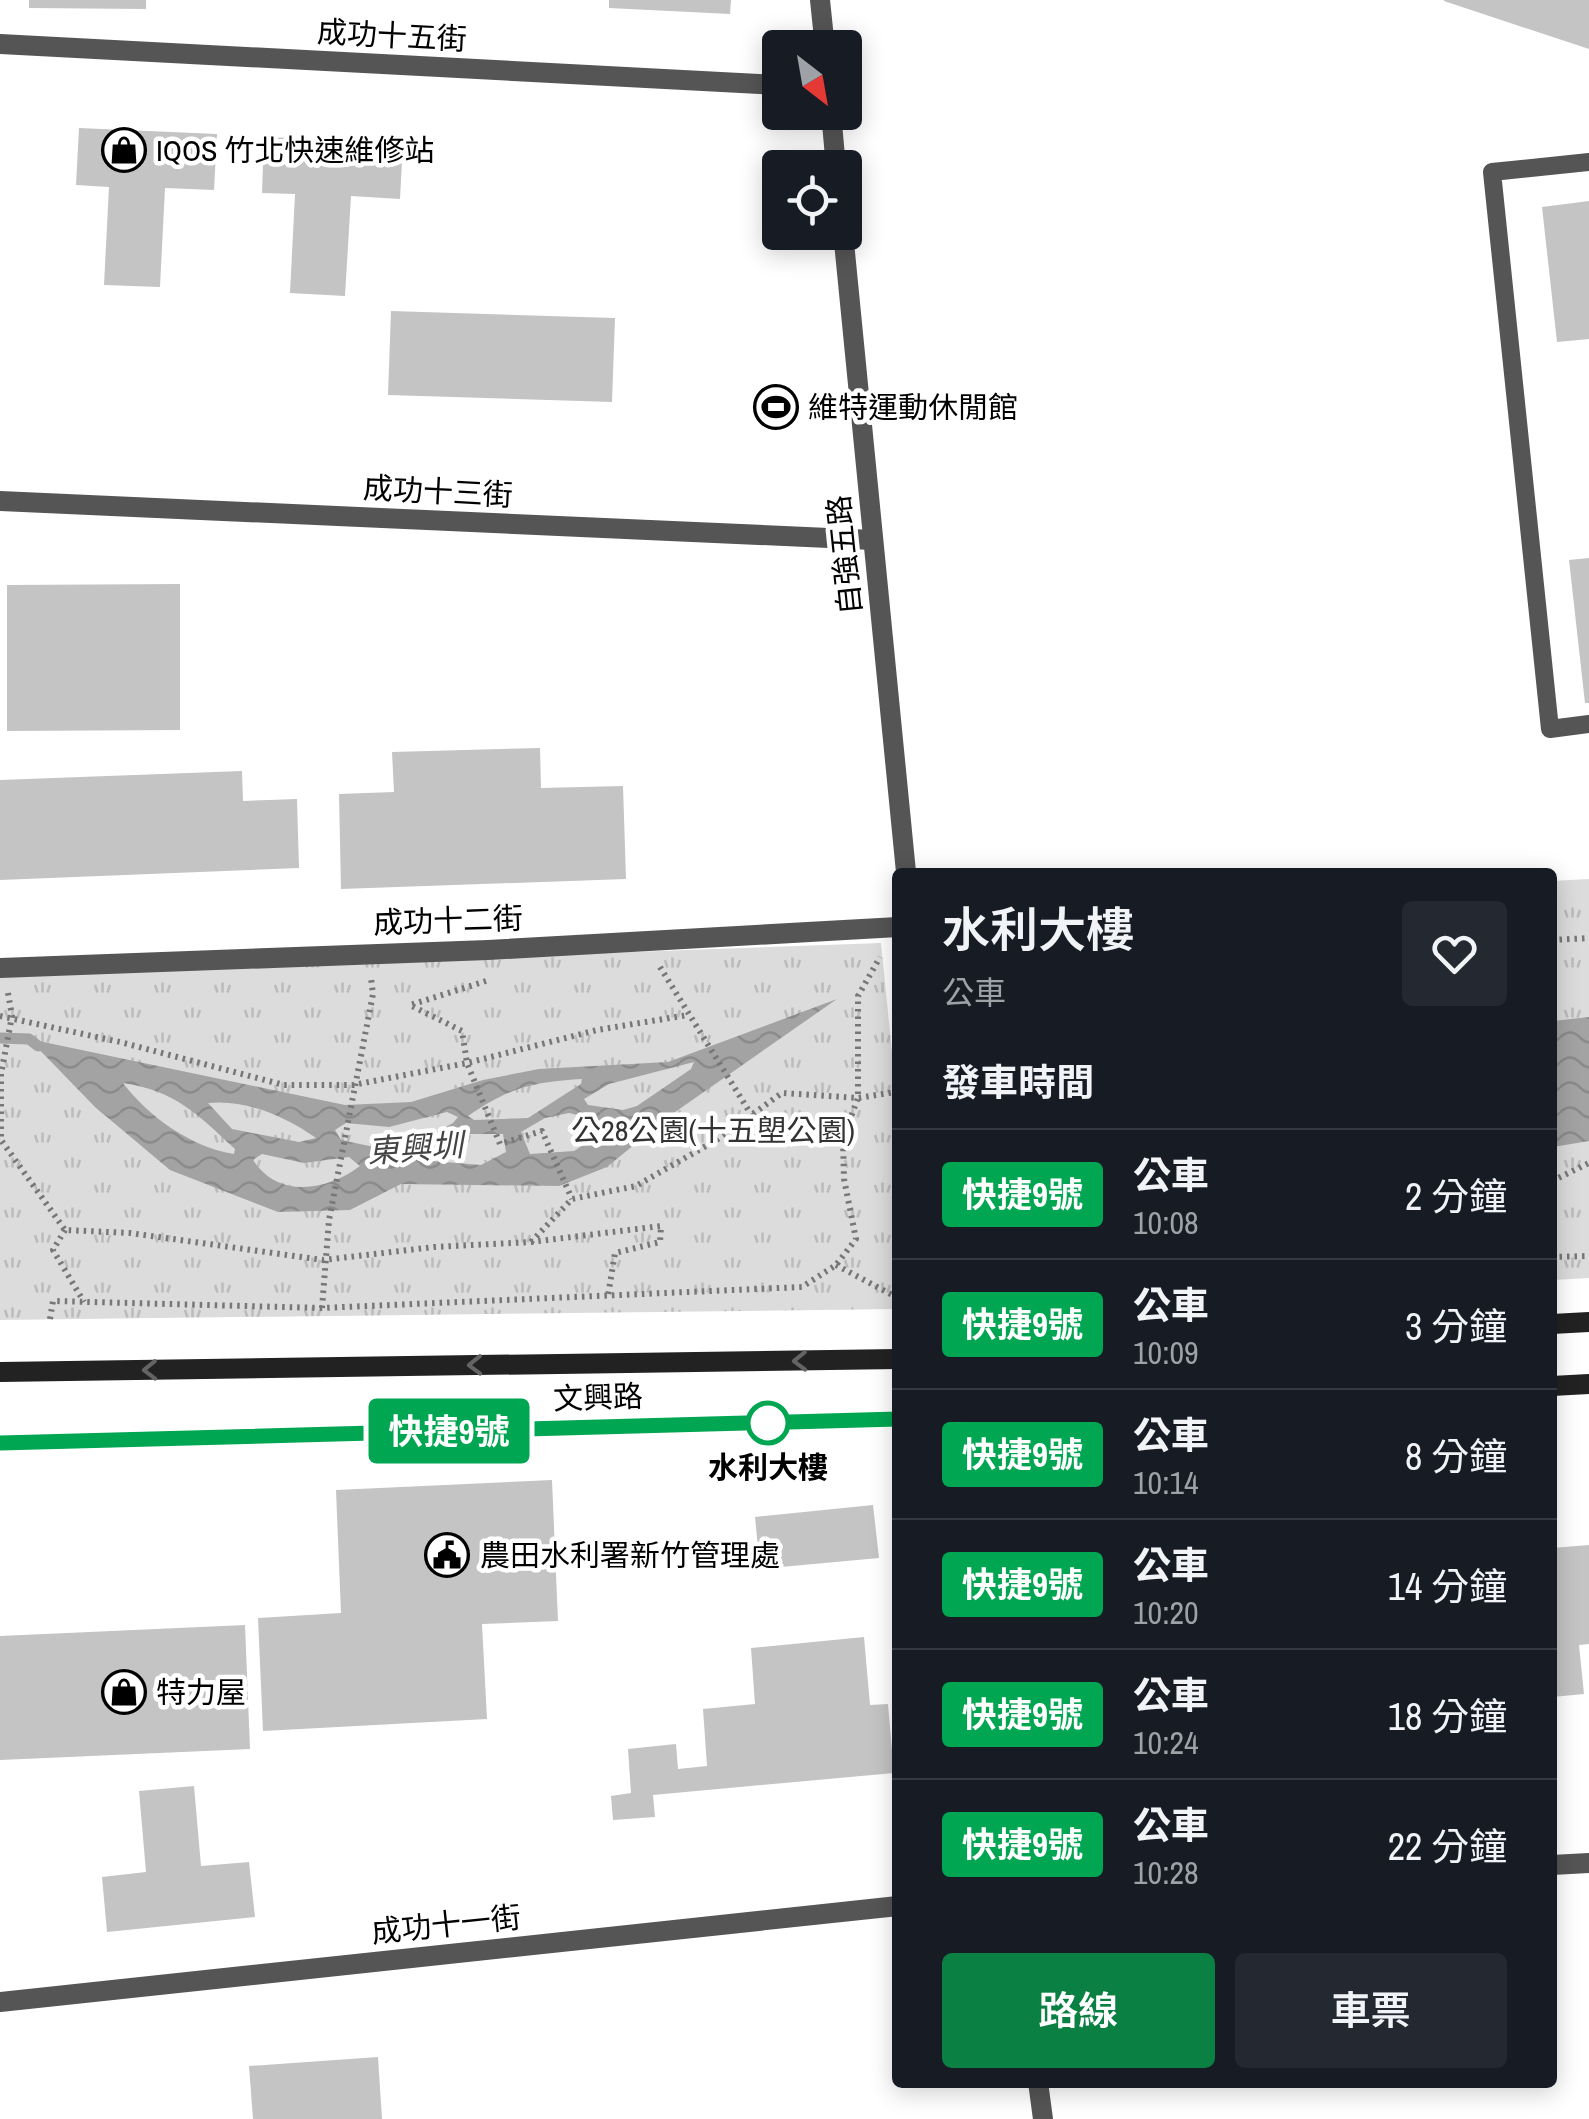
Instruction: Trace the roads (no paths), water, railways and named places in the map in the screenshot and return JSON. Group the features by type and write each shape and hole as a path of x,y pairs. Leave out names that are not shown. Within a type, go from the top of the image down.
{"street":[{"path":"820,0 822,30"},
{"name":"成功十五街","path":"0,44 762,84"},
{"name":"自強五路","path":"845,250 906,868"},
{"name":"成功十三街","path":"0,501 873,540"},
{"name":"成功十二街","path":"0,968 488,950 892,927"},
{"path":"1557,1324 1589,1322"},
{"name":"文興路","path":"0,1372 892,1359"},
{"path":"1557,1386 1589,1384"},
{"name":"文興路","path":"0,1444 892,1419"},
{"path":"1557,1864 1589,1863"},
{"name":"成功十一街","path":"0,2002 892,1907"},
{"path":"1039,2088 1043,2119"}],"lane":[{"path":"1589,162 1492,172 1550,729 1589,724"}],"water":[{"path":"837,999 668,1117 607,1167 559,1186 401,1184 350,1210 278,1212 170,1170 95,1107 29,1039 345,1105 411,1102 483,1080 539,1069 668,1062","holes":["694,1062 691,1069 637,1106 623,1110 588,1105 584,1099 609,1084","582,1079 581,1084 528,1118 474,1120 468,1116 509,1093 549,1082","123,1083 158,1092 185,1106 235,1149 234,1154 187,1138 145,1107","208,1103 264,1111 316,1138 299,1142 232,1129","447,1112 458,1117 410,1146 393,1151 341,1140 335,1130 346,1123 389,1127","569,1113 615,1124 574,1151 530,1154 521,1132 545,1118","471,1134 503,1134 506,1152 481,1165 433,1161 428,1156 433,1150","262,1154 304,1163 349,1157 360,1166 333,1181 304,1187 289,1186 263,1172 253,1160"]},
{"path":"1589,1017 1589,1141 1557,1146 1557,1021"}],"waterway":[{"name":"東興圳","path":"0,1038 29,1039 38,1046"}],"place":[{"name":"IQOS 竹北快速維修站","path":"124,150"},
{"name":"維特運動休閒館","path":"776,407"},
{"name":"水利大樓","path":"768,1423"},
{"name":"農田水利署新竹管理處","path":"447,1555"},
{"name":"特力屋","path":"124,1692"}],"park label":[{"name":"公28公園(十五塱公園)","path":"713,1130"}]}
